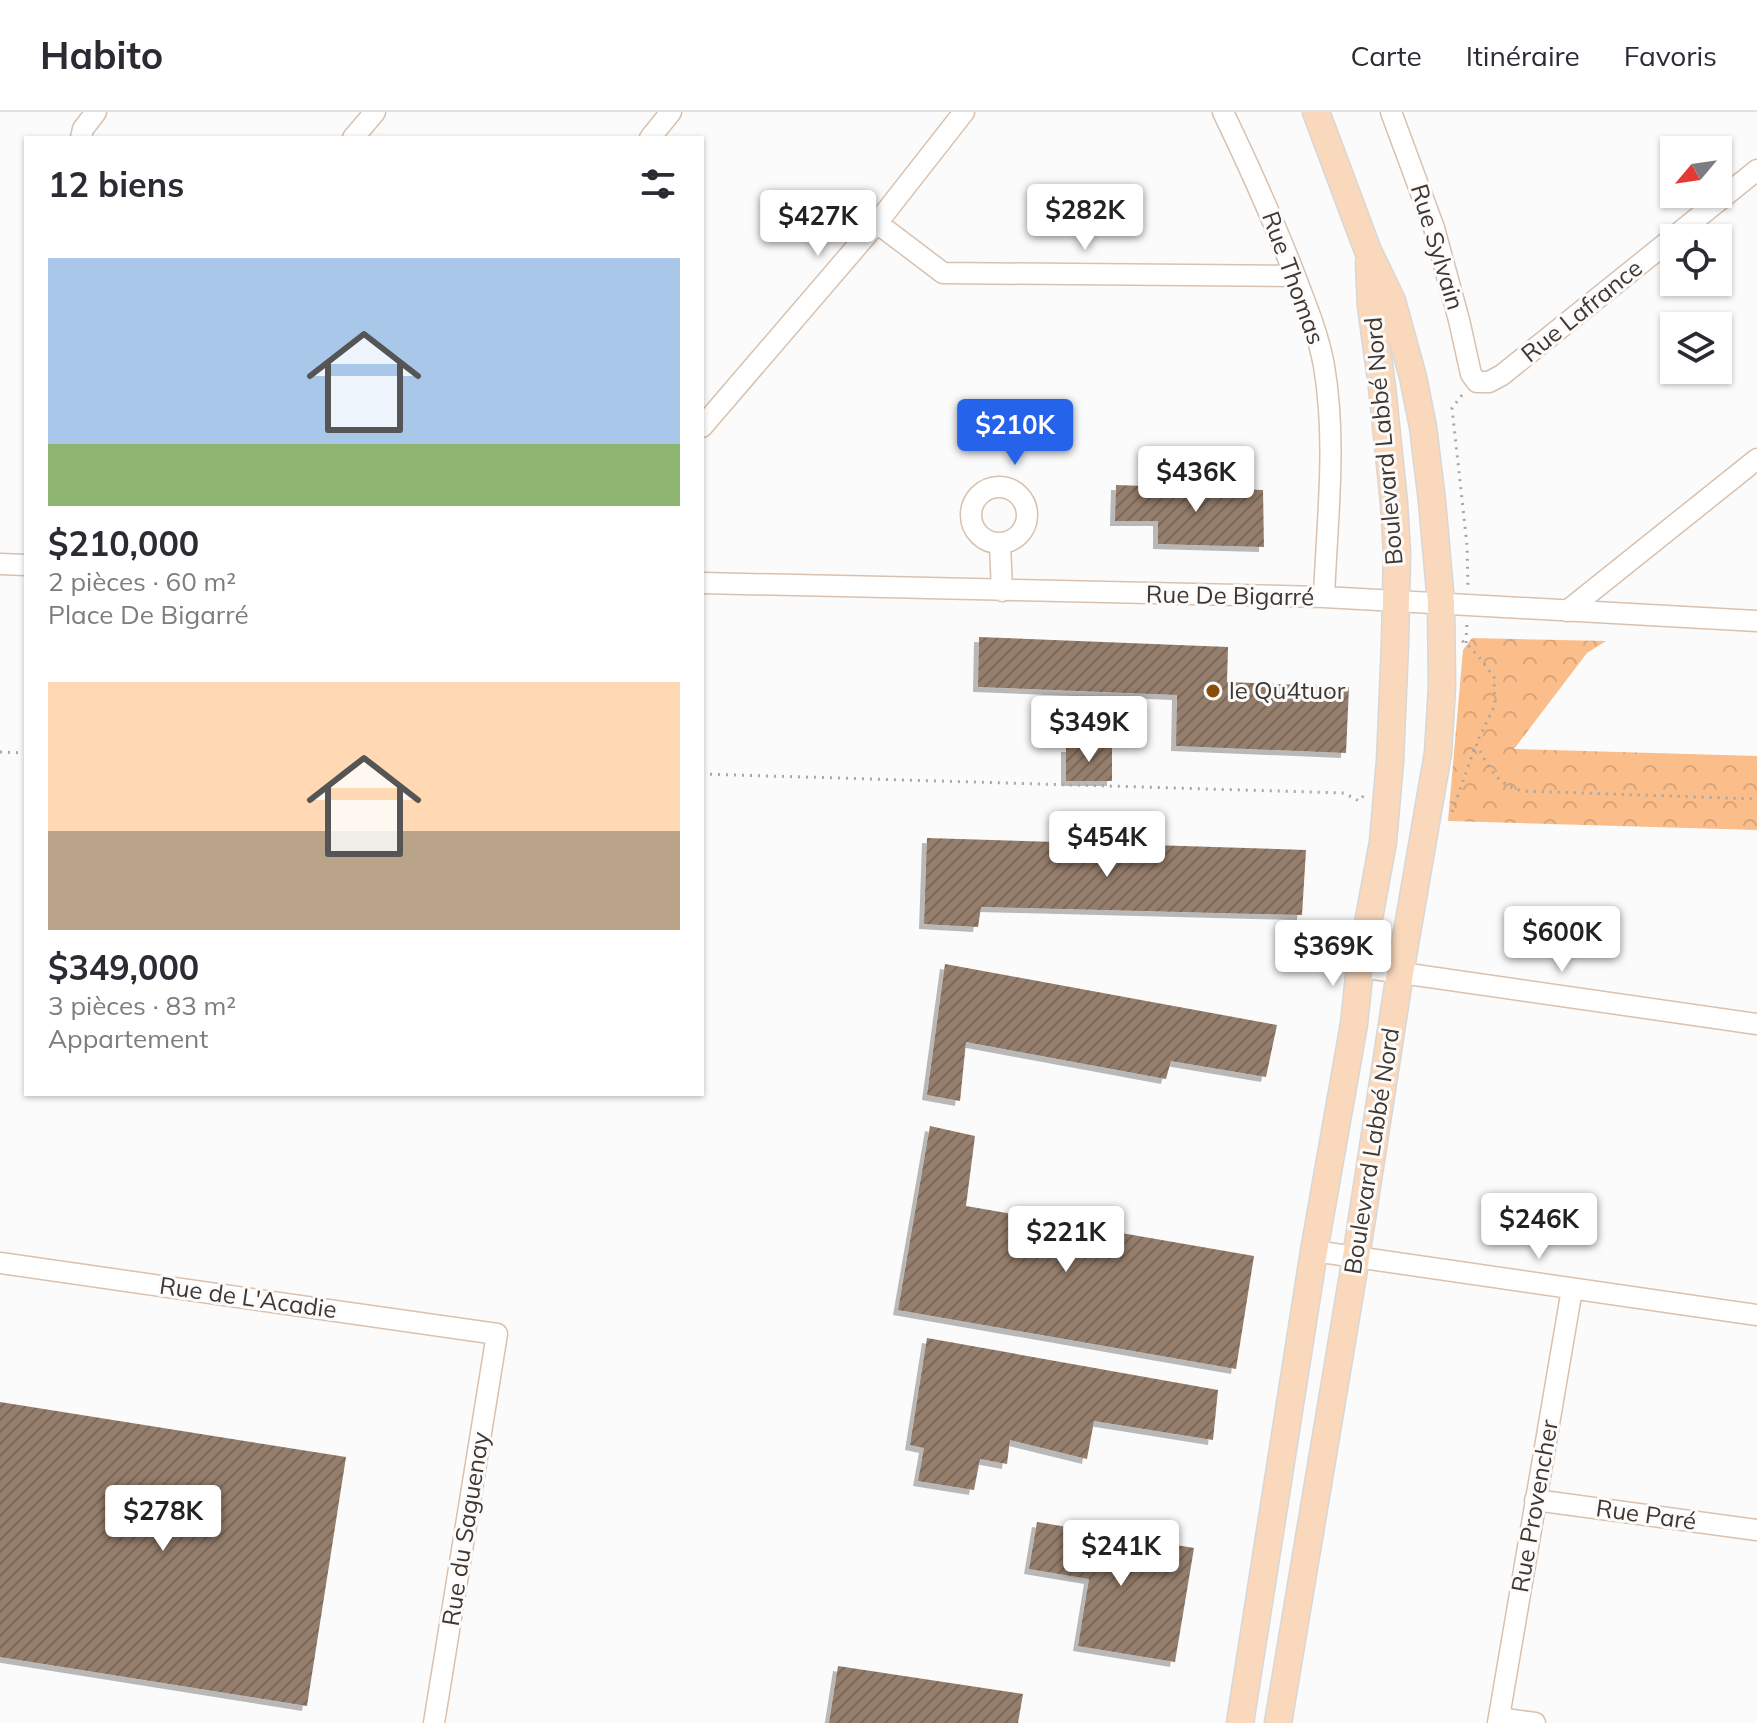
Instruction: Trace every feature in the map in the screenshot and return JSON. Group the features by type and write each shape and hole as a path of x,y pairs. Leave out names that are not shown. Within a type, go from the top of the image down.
{"main road":[{"name":"Boulevard Labbé Nord","path":"1278,1723 1438,753 1442,687 1441,603 1428,472 1413,377 1392,301 1368,251 1316,112"},
{"name":"Boulevard Labbé Nord","path":"1240,1723 1314,1251 1354,1024 1360,967 1383,842 1390,761 1396,602 1394,503 1371,306 1368,251"}],"street":[{"path":"81,136 96,112"},
{"path":"355,136 375,112"},
{"path":"652,136 671,112"},
{"path":"704,425 877,223 964,112"},
{"name":"Rue Thomas","path":"1223,112 1260,189 1295,276 1314,325 1324,366 1331,435 1324,597"},
{"name":"Rue Sylvain","path":"1391,112 1434,228 1471,374 1477,382"},
{"name":"Rue Lafrance","path":"1477,382 1489,382 1502,375 1757,170"},
{"path":"877,223 943,273 1295,276"},
{"path":"1567,611 1757,459"},
{"path":"1000,544 1002,591"},
{"path":"0,564 24,565"},
{"name":"Rue De Bigarré","path":"704,583 1324,597 1757,621"},
{"path":"1360,967 1757,1024"},
{"path":"1314,1251 1757,1315"},
{"name":"Rue de L'Acadie","path":"0,1263 497,1334"},
{"name":"Rue Provencher","path":"1499,1721 1572,1289"},
{"name":"Rue du Saguenay","path":"434,1723 497,1334"},
{"name":"Rue Paré","path":"1535,1500 1757,1530"},
{"path":"1499,1721 1535,1723"}],"path":[{"path":"1466,643 1469,604 1467,545 1452,408 1458,397 1477,382"},
{"path":"1452,811 1476,744"},
{"path":"0,752 24,753"},
{"path":"704,774 1344,793"},
{"path":"1522,791 1757,799"}],"green space":[{"path":"1472,638 1606,641 1587,653 1514,749 1757,756 1757,830 1448,821 1463,650"}],"building":[{"path":"1116,485 1263,490 1264,547 1158,544 1158,521 1115,521"},
{"name":"le Qu4tuor","path":"979,637 1228,647 1227,682 1349,687 1346,753 1176,746 1177,695 978,687"},
{"path":"1066,747 1112,747 1112,781 1066,781"},
{"path":"927,838 1306,850 1302,915 981,907 978,927 924,924"},
{"path":"945,964 1277,1025 1266,1077 1171,1061 1166,1079 966,1042 960,1101 927,1095"},
{"path":"930,1126 975,1136 966,1206 1254,1256 1236,1369 898,1310"},
{"path":"927,1338 1218,1390 1213,1440 1094,1421 1087,1459 1010,1440 1007,1464 980,1459 974,1490 918,1481 924,1448 910,1445"},
{"path":"0,1402 346,1457 307,1706 0,1657"},
{"path":"1037,1522 1194,1548 1175,1662 1078,1646 1089,1579 1029,1569"},
{"path":"838,1666 1023,1694 1018,1723 829,1723"}],"place":[{"name":"le Qu4tuor","path":"1213,691"}]}
